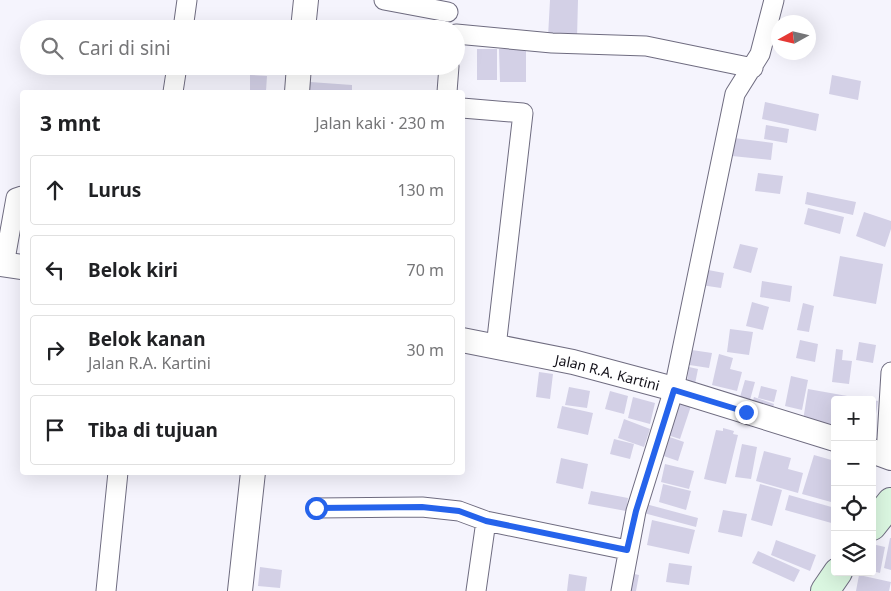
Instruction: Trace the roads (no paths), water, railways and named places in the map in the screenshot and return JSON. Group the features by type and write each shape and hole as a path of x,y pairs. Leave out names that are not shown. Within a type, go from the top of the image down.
{"main road":[{"path":"876,521 891,502"},
{"path":"825,591 835,576"}],"street":[{"path":"184,20 187,0"},
{"path":"304,20 306,0"},
{"path":"384,0 449,14"},
{"path":"621,591 627,550 636,511 674,390 735,94 760,54 774,0"},
{"path":"465,35 552,43 646,46 753,68"},
{"path":"174,90 177,75"},
{"path":"297,90 298,75"},
{"path":"447,90 448,75"},
{"path":"465,108 524,113 496,347"},
{"path":"9,266 16,198 20,197"},
{"name":"Jalan R.A. Kartini","path":"465,341 573,362 674,390 831,438"},
{"path":"883,455 891,372"},
{"path":"106,591 118,475"},
{"path":"240,591 253,475"},
{"path":"316,508 422,507 459,511 486,521 627,550"},
{"path":"476,591 486,521"}]}
